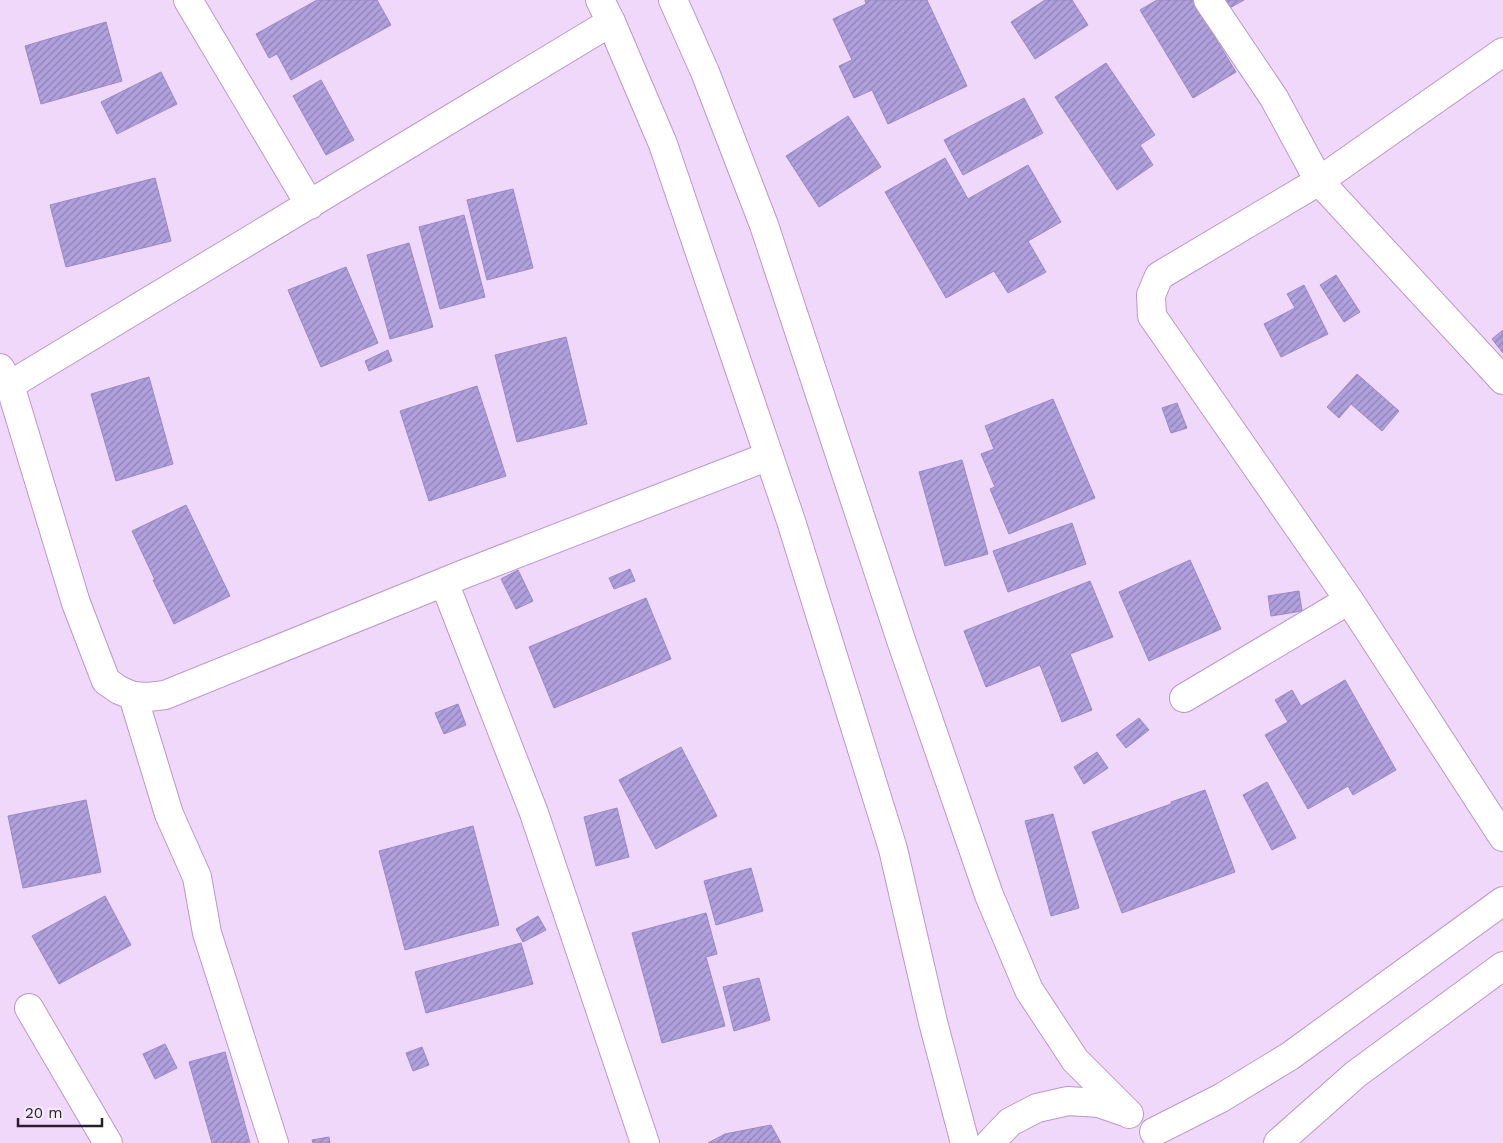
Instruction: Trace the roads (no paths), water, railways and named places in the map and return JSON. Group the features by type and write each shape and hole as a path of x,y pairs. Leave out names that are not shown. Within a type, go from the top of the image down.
{"street":[{"path":"188,0 310,205"},
{"path":"673,0 705,72 764,225 902,643 989,895 1028,990 1075,1060 1129,1114 1158,1138 1290,1056 1503,901"},
{"path":"1208,0 1274,98 1319,181 1503,380"},
{"path":"769,456 444,582 165,694 148,698 133,696 119,690 106,681 76,603 5,377 310,205 605,11 663,144 769,456 791,521 893,849 933,1022 965,1143"},
{"path":"1503,52 1319,181 1159,276 1151,295 1152,316 1350,600 1503,837"},
{"path":"444,582 534,813 644,1143"},
{"path":"1184,698 1350,600"},
{"path":"133,696 170,814 197,877 207,933 274,1143"},
{"path":"1278,1143 1356,1074 1503,966"},
{"path":"29,1008 108,1143"},
{"path":"990,1143 1010,1122 1037,1108 1053,1104 1068,1101 1100,1103 1129,1114"}]}
